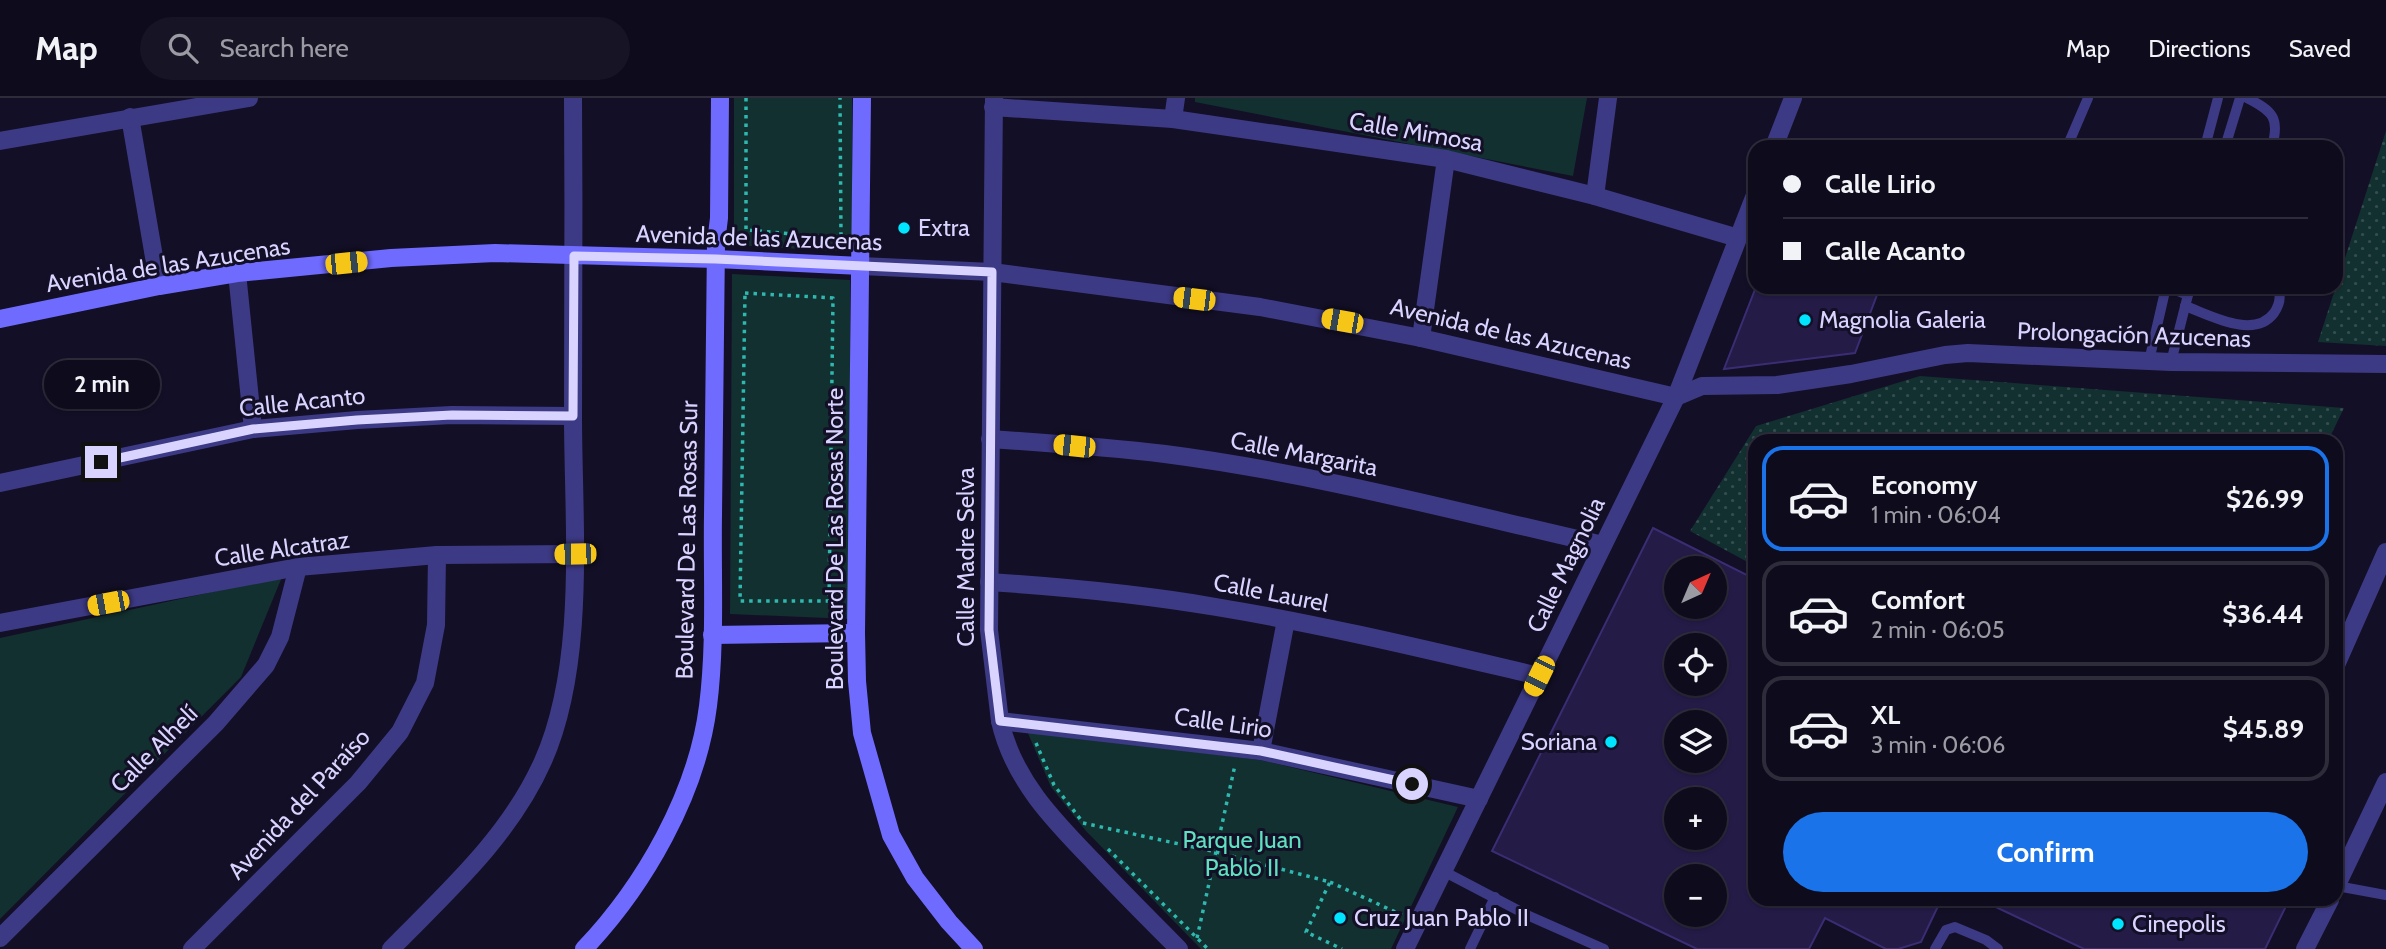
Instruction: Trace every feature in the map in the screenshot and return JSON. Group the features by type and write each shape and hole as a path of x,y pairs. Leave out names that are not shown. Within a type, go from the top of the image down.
{"main road":[{"name":"Boulevard De Las Rosas Sur","path":"584,949 632,889 651,861 677,812 699,747 708,707 712,635 720,98"},
{"name":"Boulevard De Las Rosas Norte","path":"862,98 856,633 862,733 891,835 915,878 974,949"},
{"name":"Avenida de las Azucenas","path":"0,319 159,286 237,273 391,258 495,253 861,266"},
{"path":"712,635 856,633"}],"street":[{"path":"0,141 249,98"},
{"path":"391,949 465,874 512,819 543,761 562,705 571,645 575,554 573,98"},
{"path":"1173,120 1176,98"},
{"path":"1595,196 1608,98"},
{"path":"1777,140 1793,98"},
{"name":"Calle Mimosa","path":"993,102 1173,120 1446,159 1595,196 1738,239"},
{"name":"Calle Madre Selva","path":"993,102 989,630 1000,721 1012,758 1027,786 1050,817 1179,949"},
{"path":"130,117 159,286"},
{"path":"1422,338 1446,159"},
{"name":"Calle Magnolia","path":"1405,949 1676,397 1748,213"},
{"name":"Avenida de las Azucenas","path":"861,266 992,272 1260,307 1422,338 1676,397"},
{"path":"237,273 253,429"},
{"name":"Prolongación Azucenas","path":"1676,397 1702,386 1777,385 1968,353 2171,362 2386,364"},
{"name":"Calle Acanto","path":"0,483 253,429 452,415 573,416"},
{"name":"Calle Margarita","path":"990,439 1166,454 1273,472 1401,498 1603,545"},
{"path":"2343,649 2386,552"},
{"name":"Calle Alcatraz","path":"0,623 298,567 438,555 575,554"},
{"name":"Avenida del Paraíso","path":"192,949 358,783 400,732 425,682 436,625 438,555"},
{"name":"Calle Alhelí","path":"0,938 216,723 260,673 280,637 298,567"},
{"name":"Calle Laurel","path":"989,582 1113,592 1216,607 1417,647 1539,676"},
{"path":"1261,751 1286,620"},
{"name":"Calle Lirio","path":"1000,721 1261,751 1479,799"},
{"path":"2343,873 2386,782"},
{"path":"2305,949 2327,906"}],"lane":[{"path":"2070,140 2088,98"},
{"path":"2206,140 2218,98"},
{"path":"2227,140 2240,98"},
{"path":"2247,98 2267,110 2274,118 2277,131 2275,140"},
{"path":"2148,361 2165,294"},
{"path":"2171,362 2188,294"},
{"path":"2185,306 2225,321 2254,325 2269,320 2277,310 2280,294"},
{"path":"1443,871 1528,915 1604,949"},
{"path":"2343,887 2386,895"},
{"path":"1470,949 1495,897"},
{"path":"1936,949 1946,930 1955,927 1986,940 1998,949"}],"path":[{"path":"746,98 746,230 841,238 841,98"},
{"path":"746,293 833,298 829,601 740,601 746,293"},
{"path":"1032,735 1054,785 1093,833"},
{"path":"1197,938 1236,761"},
{"path":"1083,823 1216,852 1330,882 1402,915 1397,926"},
{"path":"1102,842 1208,949"},
{"path":"1330,882 1307,932 1342,949"}],"green space":[{"path":"734,98 852,98 852,252 734,245"},
{"path":"1195,98 1587,98 1573,176 1195,102"},
{"path":"2386,131 2386,346 2318,342 2333,294 2343,294 2343,264"},
{"path":"732,274 850,280 850,619 730,614"},
{"path":"1920,376 2344,408 2331,434 1751,434 1756,426"},
{"path":"1748,439 1748,562 1690,531"},
{"path":"282,577 241,677 0,919 0,638"},
{"name":"Parque Juan Pablo II","path":"1027,731 1260,760 1458,807 1391,949 1201,949 1086,831 1051,787"}],"building":[{"name":"Magnolia Galeria","path":"1753,294 1877,294 1855,353 1724,369"},
{"name":"Soriana","path":"1653,528 1709,556 1664,556 1664,620 1727,620 1727,565 1748,576 1748,906 1938,906 1921,942 1898,949 1886,949 1825,918 1809,949 1697,949 1492,851"},
{"name":"Cinepolis","path":"1994,906 2286,906 2265,949 2084,949"}],"place":[{"name":"Extra","path":"904,228"},
{"name":"Magnolia Galeria","path":"1805,320"},
{"name":"Soriana","path":"1611,742"},
{"name":"Cruz Juan Pablo II","path":"1340,918"},
{"name":"Cinepolis","path":"2118,924"}],"route":[{"path":"101,462 253,429 452,415 573,416 574,256 716,259 992,272 989,630 1000,721 1261,751 1412,784"}]}
